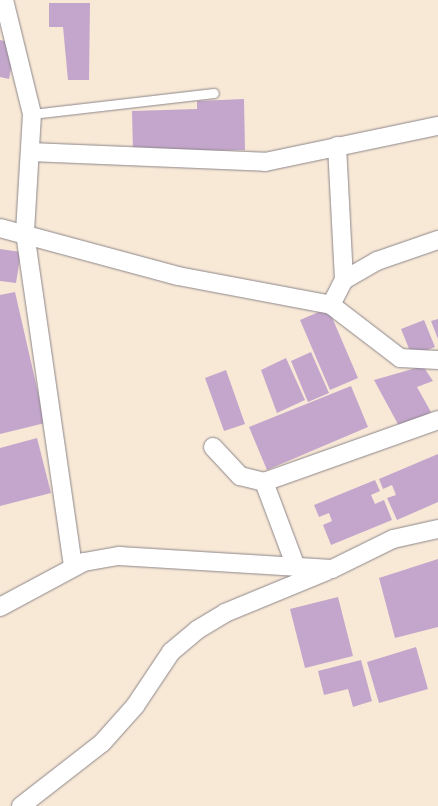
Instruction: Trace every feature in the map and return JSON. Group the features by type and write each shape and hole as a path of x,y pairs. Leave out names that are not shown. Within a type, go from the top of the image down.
{"street":[{"path":"3,3 25,70 32,114 25,233 73,567"},
{"path":"30,152 265,162 438,126"},
{"path":"331,304 344,280 337,146"},
{"path":"0,228 25,233 178,276 331,304 400,358 438,360"},
{"path":"344,280 377,261 438,240"},
{"path":"213,447 240,476 264,482 438,420"},
{"path":"264,482 296,567"},
{"path":"21,806 102,743 135,706 171,652 197,630 225,613 332,569 393,539 438,530"},
{"path":"0,607 73,567 119,556 332,569"}],"lane":[{"path":"32,114 214,93"}],"building":[{"path":"49,3 90,3 89,80 68,80 63,27 49,27"},
{"path":"0,40 9,42 7,52 14,53 9,79 0,77"},
{"path":"244,99 245,150 133,153 132,111 197,109 197,101"},
{"path":"0,249 21,252 16,283 0,281"},
{"path":"15,292 45,423 0,434 0,295"},
{"path":"328,308 358,378 330,390 300,320"},
{"path":"438,319 438,339 431,321"},
{"path":"424,320 435,347 412,356 401,329"},
{"path":"311,352 329,393 308,402 291,361"},
{"path":"286,358 305,400 277,413 261,370"},
{"path":"423,366 433,381 417,387 431,412 400,428 374,380"},
{"path":"226,370 245,424 224,431 205,378"},
{"path":"351,386 368,427 267,470 249,427"},
{"path":"37,438 51,493 0,506 0,448"},
{"path":"438,454 438,502 397,520 387,498 396,495 392,485 383,489 379,479"},
{"path":"375,480 380,491 371,495 375,504 384,500 392,520 331,545 323,525 332,521 329,513 319,517 314,505"},
{"path":"438,559 438,627 395,638 379,578"},
{"path":"338,597 353,656 305,668 290,609"},
{"path":"416,647 428,689 379,703 367,662"},
{"path":"361,660 372,701 353,707 348,689 324,695 318,671"}]}
